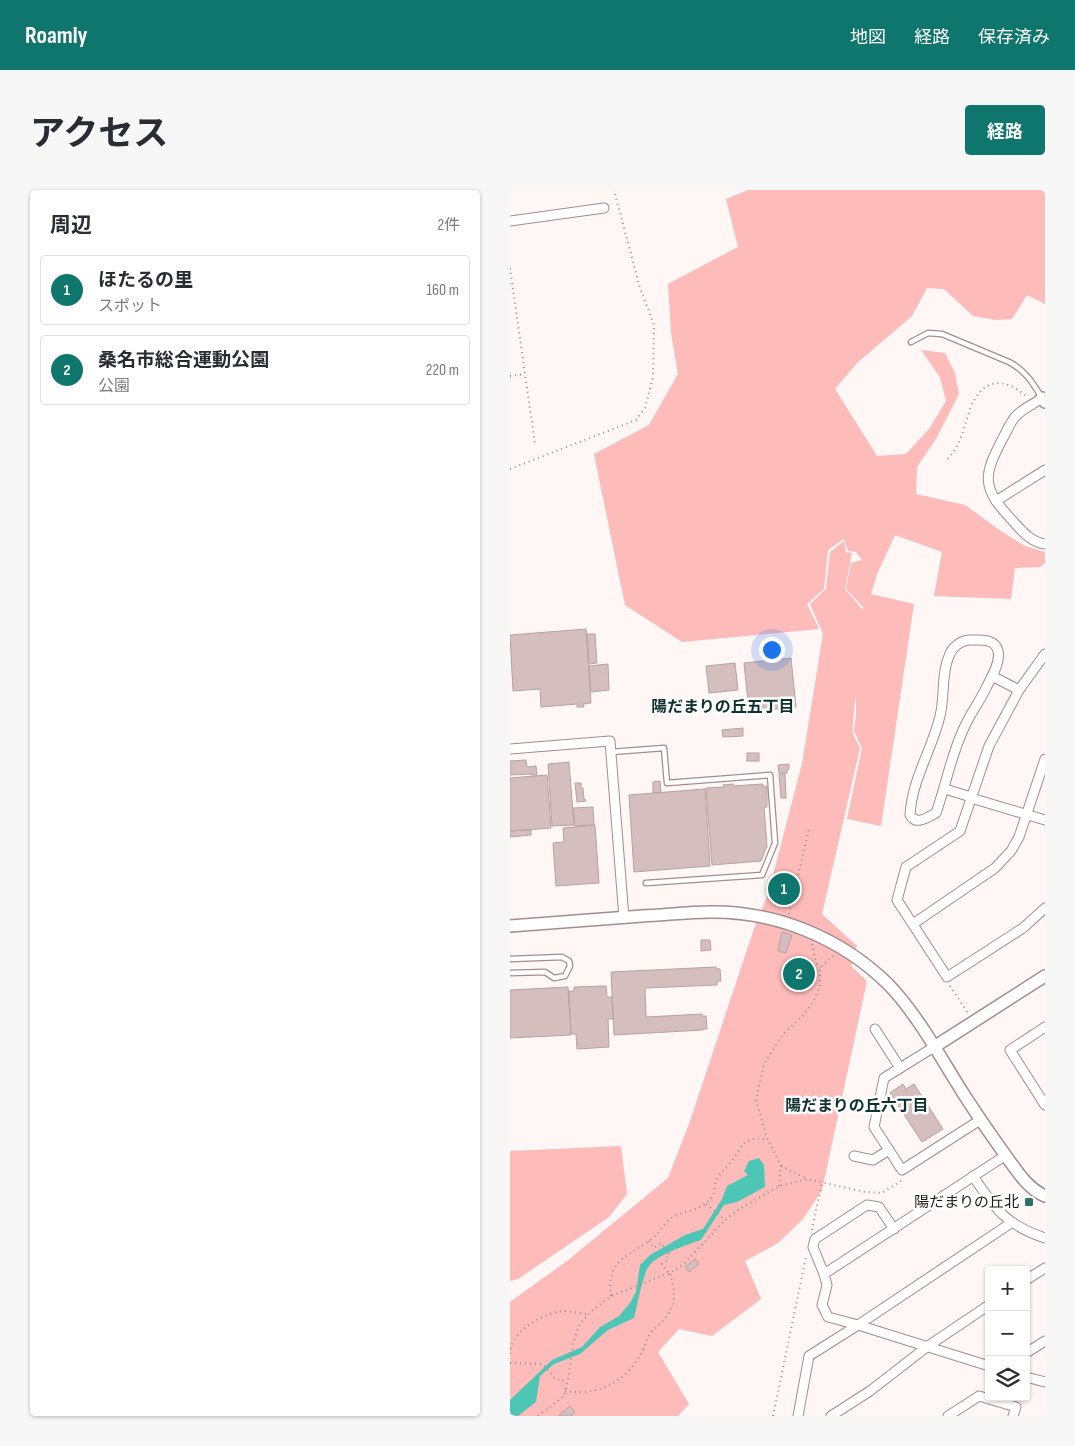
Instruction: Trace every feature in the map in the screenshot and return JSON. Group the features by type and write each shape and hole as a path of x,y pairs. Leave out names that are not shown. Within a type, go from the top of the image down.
{"street":[{"path":"510,221 604,208"},
{"path":"1041,402 1016,416 989,466 989,487 996,501 1027,536 1045,544"},
{"path":"996,501 1045,470"},
{"path":"986,640 994,643 999,656 992,676 964,728 936,813 920,820 912,818 911,809 916,781 934,738 941,714 947,663 952,650 963,641 986,640"},
{"path":"1045,654 1019,690 989,746 960,831 906,867 897,900 947,977 1023,928 1045,908"},
{"path":"992,676 1019,690"},
{"path":"510,749 610,741 624,918"},
{"path":"912,924 996,868 1016,844 1045,759"},
{"path":"944,789 1045,820"},
{"path":"510,926 710,912 756,915 815,933 842,948 889,985 905,1005 980,1120 1006,1156 1026,1183 1045,1196"},
{"path":"980,1120 902,1170 874,1127 884,1078 1045,976"},
{"path":"1045,1027 1010,1050 1045,1105"},
{"path":"875,1029 900,1068"},
{"path":"854,1156 873,1160 889,1150"},
{"path":"824,1274 1006,1156"},
{"path":"973,1176 1000,1214 1022,1229 1045,1238"},
{"path":"894,1228 879,1207 867,1205 815,1239 813,1247 827,1285 822,1305 828,1317 985,1365"},
{"path":"798,1416 810,1356 1011,1223"},
{"path":"1030,1277 1045,1268"},
{"path":"831,1416 870,1391 928,1346 985,1308"},
{"path":"1030,1350 1045,1341"},
{"path":"1030,1378 1045,1382"},
{"path":"948,1416 978,1396 1016,1407 1013,1416"}],"lane":[{"path":"911,342 928,333 942,334 1016,365 1027,375 1041,402"},
{"path":"611,752 664,748 667,783 770,775 775,842 762,875 646,883"},
{"path":"510,959 562,957 569,961 570,966 565,976 554,978 545,972 510,973"}],"path":[{"path":"510,469 636,420 645,408 653,377 654,325 640,288 614,190"},
{"path":"510,268 535,444"},
{"path":"510,376 525,374"},
{"path":"948,459 958,445 970,409 977,395 990,384 1000,382 1010,384 1041,402"},
{"path":"789,916 809,829"},
{"path":"779,1186 781,1166 768,1139 756,1100 764,1064 783,1034 804,1015 813,1002 820,986 820,968 816,962 812,943"},
{"path":"820,968 834,955"},
{"path":"947,977 947,981 968,1014"},
{"path":"611,1296 609,1280 613,1271 627,1255 657,1235 670,1218 700,1208 706,1204 712,1197 719,1176 741,1146 752,1140 768,1139"},
{"path":"781,1166 807,1179 865,1192 882,1193 910,1175"},
{"path":"538,1416 564,1396 573,1343 580,1323 588,1314 611,1296 670,1273 684,1264 725,1220 741,1208 779,1186 807,1179"},
{"path":"812,1230 822,1182"},
{"path":"706,1204 725,1220"},
{"path":"565,1391 579,1393 600,1390 621,1378 643,1351 650,1333 672,1308 675,1299 674,1289 670,1273 662,1264 670,1255 661,1243 654,1248 648,1241"},
{"path":"773,1416 808,1250"},
{"path":"510,1354 515,1337 534,1322 549,1315 566,1312 588,1314"},
{"path":"510,1363 543,1364 555,1379 567,1382"}],"shaded area":[{"path":"748,190 1045,190 1045,304 1027,295 1012,319 996,320 973,316 944,289 927,288 912,316 857,363 835,389 877,456 906,454 929,429 946,401 940,377 921,350 945,353 955,373 959,394 936,439 917,467 916,494 965,505 1025,546 1045,552 1045,563 1040,567 1015,568 1011,599 934,596 942,552 895,535 877,574 871,594 914,604 881,826 847,819 862,748 854,731 856,697 853,731 860,748 822,914 857,946 851,966 867,981 822,1190 803,1219 778,1243 745,1261 761,1299 712,1336 679,1329 658,1352 689,1404 678,1416 510,1416 510,1302 567,1261 668,1178 689,1124 755,926 768,894 802,764 823,634 810,604 826,589 830,552 844,541 846,552 852,553 845,589 862,609 853,615 864,608 846,589 851,563 862,560 856,552 848,551 844,539 828,550 824,589 807,604 819,629 682,642 625,605 594,454 649,425 678,374 671,333 668,284 738,247 726,199"},
{"path":"621,1146 627,1194 609,1217 518,1279 510,1281 510,1151"},
{"path":"759,1158 764,1165 765,1187 737,1202 724,1205 701,1240 671,1251 656,1259 647,1269 634,1318 608,1330 580,1354 554,1364 540,1376 536,1402 518,1416 510,1415 510,1400 552,1360 582,1347 600,1327 619,1316 636,1292 640,1265 650,1255 685,1235 703,1229 722,1199 727,1186 748,1175 744,1171 749,1161"}],"building":[{"path":"586,629 591,703 583,704 584,707 577,707 577,704 541,707 540,689 513,691 510,635"},
{"path":"587,634 595,634 597,663 589,664"},
{"path":"791,658 796,707 749,712 744,663"},
{"path":"735,663 738,690 709,693 706,666"},
{"path":"608,664 609,690 591,692 589,666"},
{"path":"743,728 743,736 723,737 722,730"},
{"path":"747,753 759,753 759,761 747,761"},
{"path":"526,760 527,767 536,766 537,775 510,775 510,761"},
{"path":"569,762 574,825 552,826 548,764"},
{"path":"789,764 787,773 779,773 778,765"},
{"path":"779,774 785,774 786,798 781,798"},
{"path":"547,775 551,828 510,831 510,778"},
{"path":"660,781 661,792 653,793 653,782"},
{"path":"575,783 581,783 586,801 577,802"},
{"path":"733,784 733,786 763,784 763,787 767,786 767,807 764,807 767,846 761,861 712,865 706,788 724,787 723,785"},
{"path":"705,789 710,866 634,872 629,795"},
{"path":"593,807 594,825 575,826 573,808"},
{"path":"595,825 599,883 556,886 553,843 564,842 563,828"},
{"path":"531,830 531,835 510,837 510,831"},
{"path":"782,883 788,885 785,896 779,894"},
{"path":"782,932 792,935 786,953 778,951"},
{"path":"701,940 710,940 711,950 701,951"},
{"path":"716,967 716,969 720,969 721,981 717,981 717,985 645,988 646,1017 702,1014 702,1016 706,1016 707,1029 614,1035 611,972"},
{"path":"606,986 607,997 612,997 613,1019 608,1019 609,1047 577,1049 576,1034 571,1034 569,991 574,991 574,987"},
{"path":"568,987 571,1035 510,1038 510,990"},
{"path":"903,1084 906,1089 914,1084 943,1129 922,1142 890,1093"},
{"path":"695,1259 699,1264 689,1272 685,1267"},
{"path":"570,1406 575,1412 571,1416 558,1416"}],"place":[{"name":"ほたるの里","path":"784,889"},
{"name":"桑名市総合運動公園","path":"799,974"},
{"name":"陽だまりの丘北","path":"1029,1202"}],"district":[{"name":"陽だまりの丘五丁目","path":"723,706"},
{"name":"陽だまりの丘六丁目","path":"857,1105"}]}
